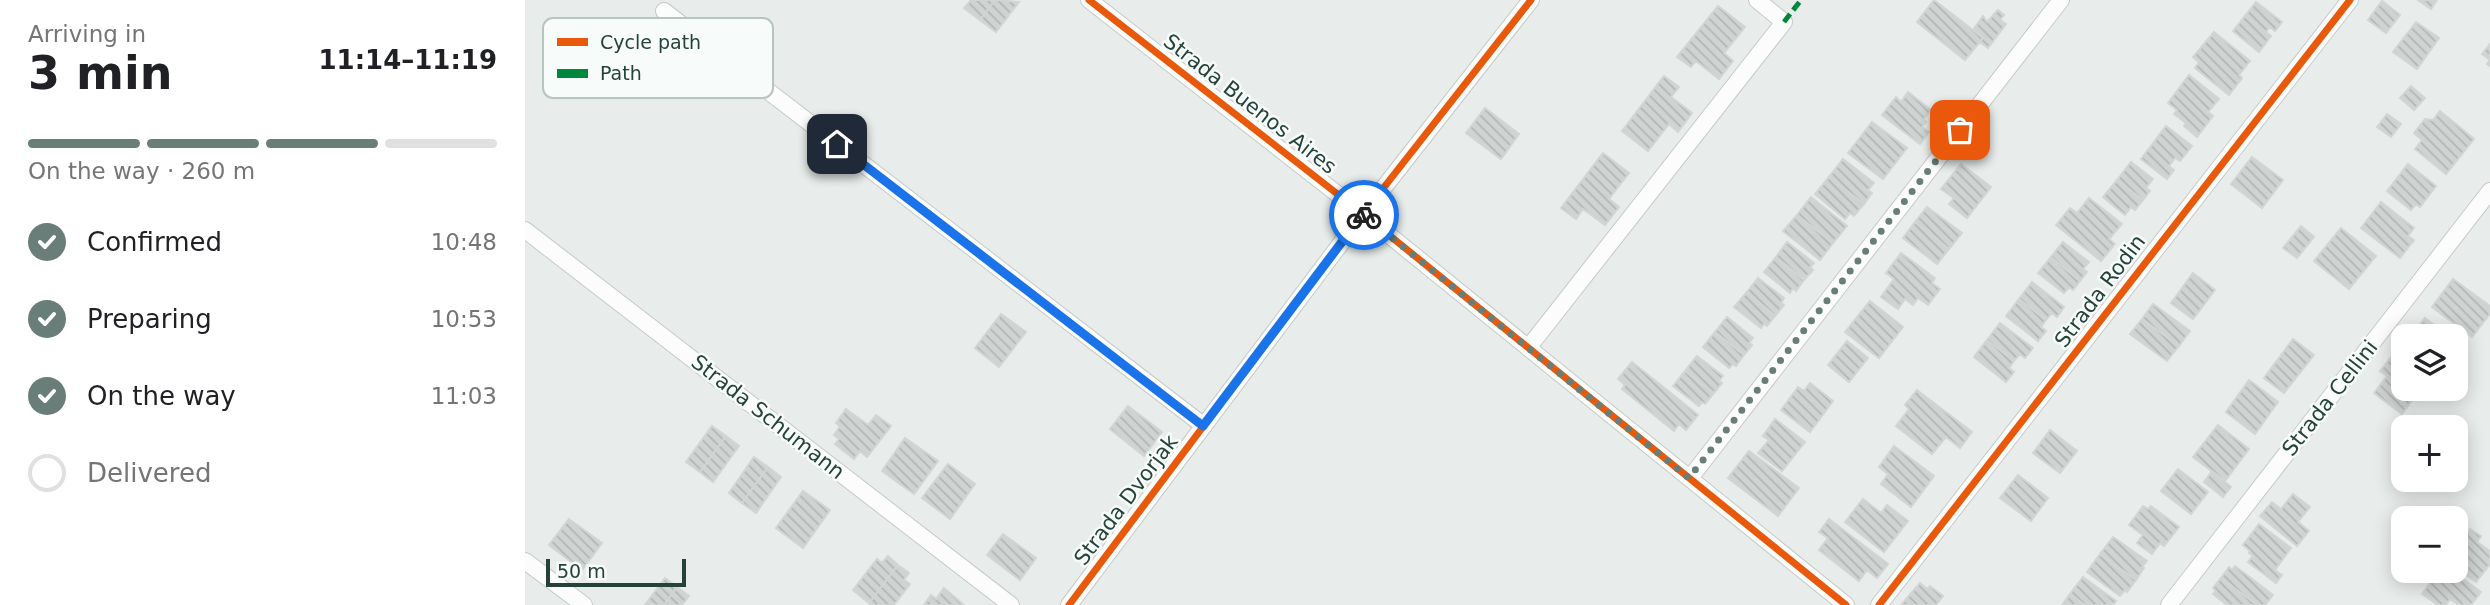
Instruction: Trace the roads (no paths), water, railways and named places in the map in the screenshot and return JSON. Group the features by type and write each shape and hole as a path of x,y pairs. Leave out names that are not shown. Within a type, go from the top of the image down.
{"street":[{"name":"Strada Buenos Aires","path":"1089,0 1363,214 1846,605"},
{"name":"Strada Dvorjak","path":"1069,605 1363,214 1531,0"},
{"path":"1528,348 1784,22 1757,0"},
{"path":"1689,478 2061,0"},
{"name":"Strada Rodin","path":"1879,605 2350,0"},
{"path":"664,11 673,18"},
{"path":"773,95 1203,426"},
{"name":"Strada Cellini","path":"2169,605 2490,191"},
{"name":"Strada Schumann","path":"525,230 1011,605"},
{"path":"525,561 583,605"}]}
